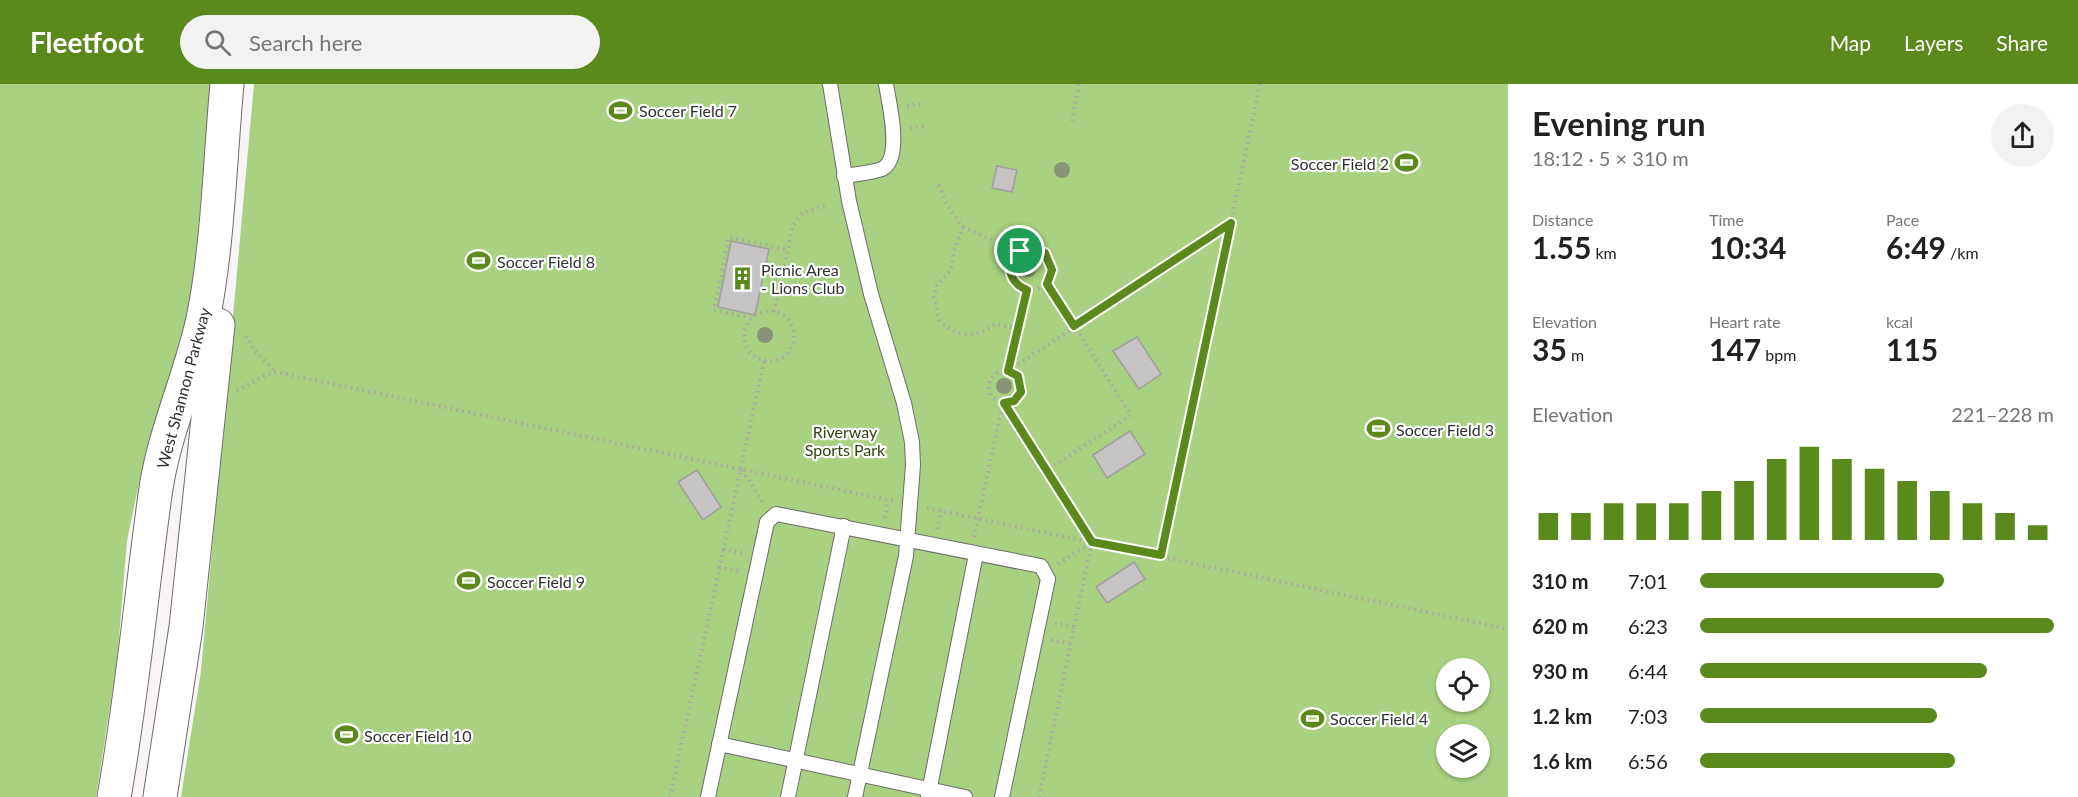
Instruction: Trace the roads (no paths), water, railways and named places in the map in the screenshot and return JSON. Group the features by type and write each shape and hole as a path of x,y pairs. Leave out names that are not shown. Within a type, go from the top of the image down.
{"street":[{"name":"West Shannon Parkway","path":"114,797 134,677 155,494 165,444 195,353 208,292 227,84"},
{"name":"West Shannon Parkway","path":"160,797 186,627 241,84"}],"lane":[{"path":"830,84 844,176 871,294 904,403 912,442 912,489 908,539 855,797"},
{"path":"844,176 883,169 892,160 894,147 886,84"},
{"path":"708,797 767,522 776,514 1041,566 1048,579 1002,797"},
{"path":"788,797 844,526"},
{"path":"928,793 976,554"},
{"path":"719,744 860,774 928,793 965,797"}],"place":[{"name":"Soccer Field 7","path":"621,110"},
{"name":"Soccer Field 2","path":"1407,163"},
{"name":"Soccer Field 8","path":"479,261"},
{"name":"Picnic Area - Lions Club","path":"743,278"},
{"name":"Soccer Field 3","path":"1378,429"},
{"name":"Soccer Field 9","path":"469,581"},
{"name":"Soccer Field 4","path":"1312,718"},
{"name":"Soccer Field 10","path":"346,735"}],"park label":[{"name":"Riverway Sports Park","path":"845,440"}]}
